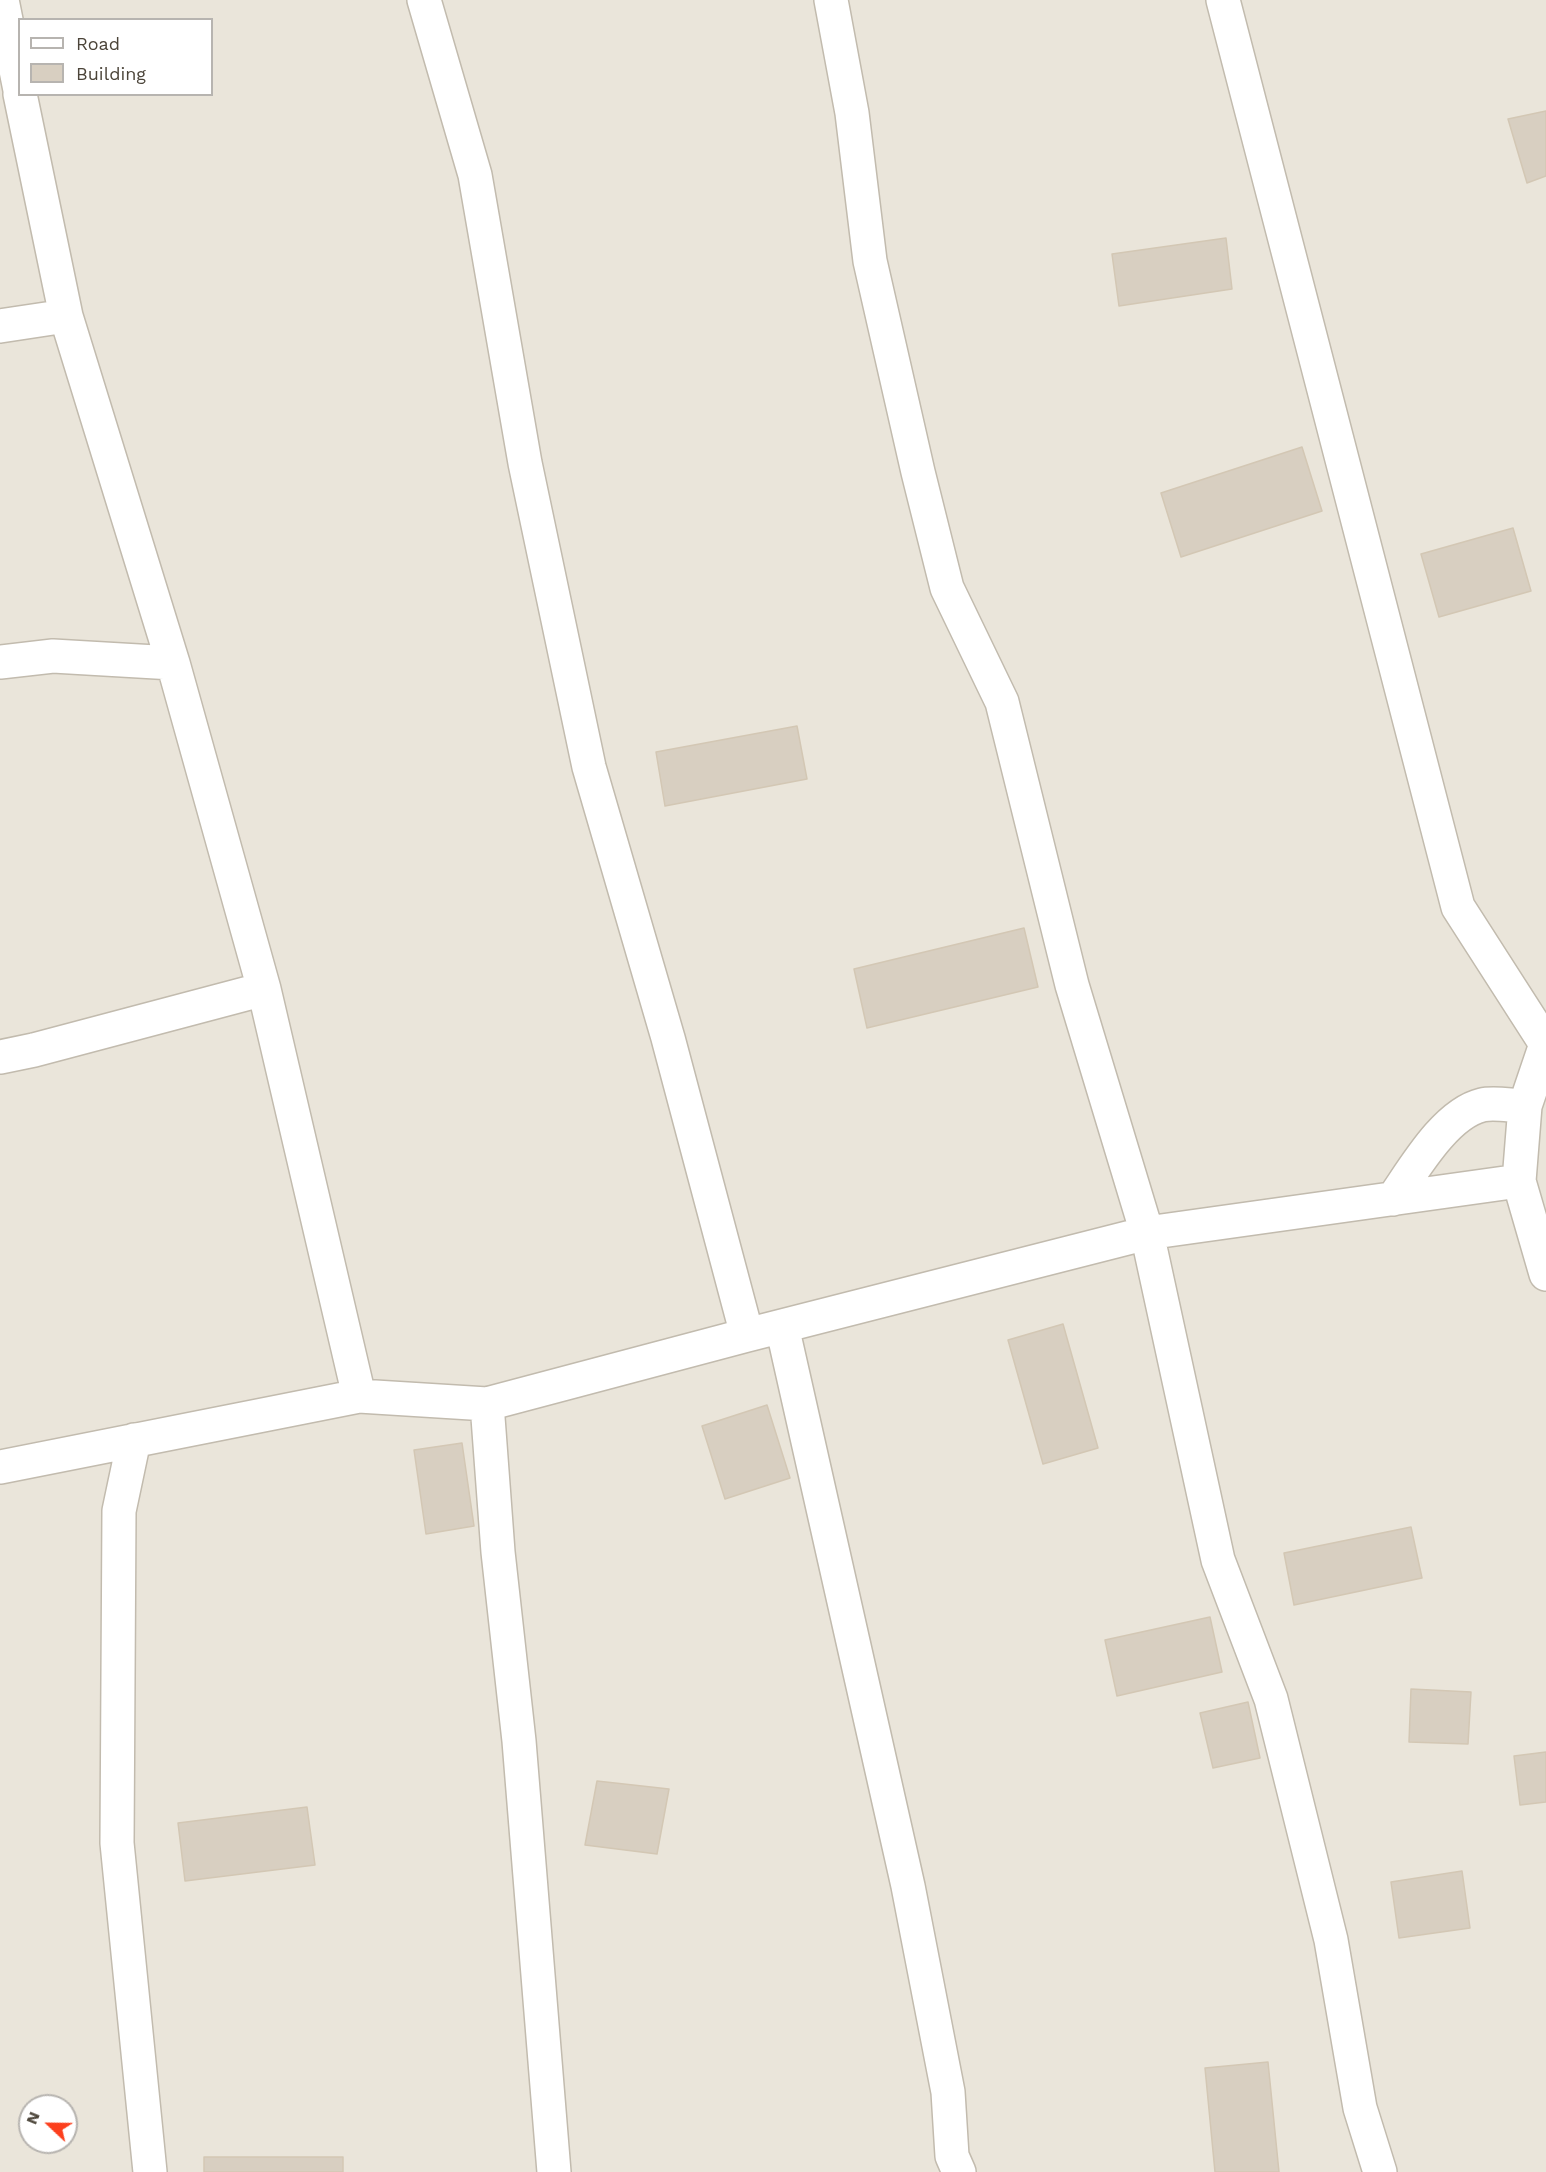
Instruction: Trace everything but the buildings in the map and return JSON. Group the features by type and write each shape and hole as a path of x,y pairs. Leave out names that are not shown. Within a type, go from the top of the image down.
{"street":[{"path":"2,0 18,80"},
{"path":"424,0 476,175 525,463 589,767 668,1038 747,1335"},
{"path":"831,0 852,112 870,261 946,588 1002,702 1072,985 1147,1233 1218,1560 1271,1699 1331,1940 1360,2108 1380,2172"},
{"path":"1224,0 1458,907 1546,1044 1525,1106 1519,1181 1546,1274"},
{"path":"21,96 66,316 173,663 264,989 359,1396"},
{"path":"0,326 66,316"},
{"path":"0,662 53,656 173,663"},
{"path":"0,1057 264,989"},
{"path":"1393,1199 1437,1137 1464,1113 1483,1105 1525,1106"},
{"path":"0,1467 359,1396 487,1404 1147,1233 1519,1181"},
{"path":"782,1326 908,1886 948,2092 952,2156 958,2172"},
{"path":"487,1404 498,1552 519,1741 554,2172"},
{"path":"134,1440 119,1511 117,1843 150,2172"}],"shaded area":[{"path":"0,0 1546,0 1546,2172 0,2172"}]}
